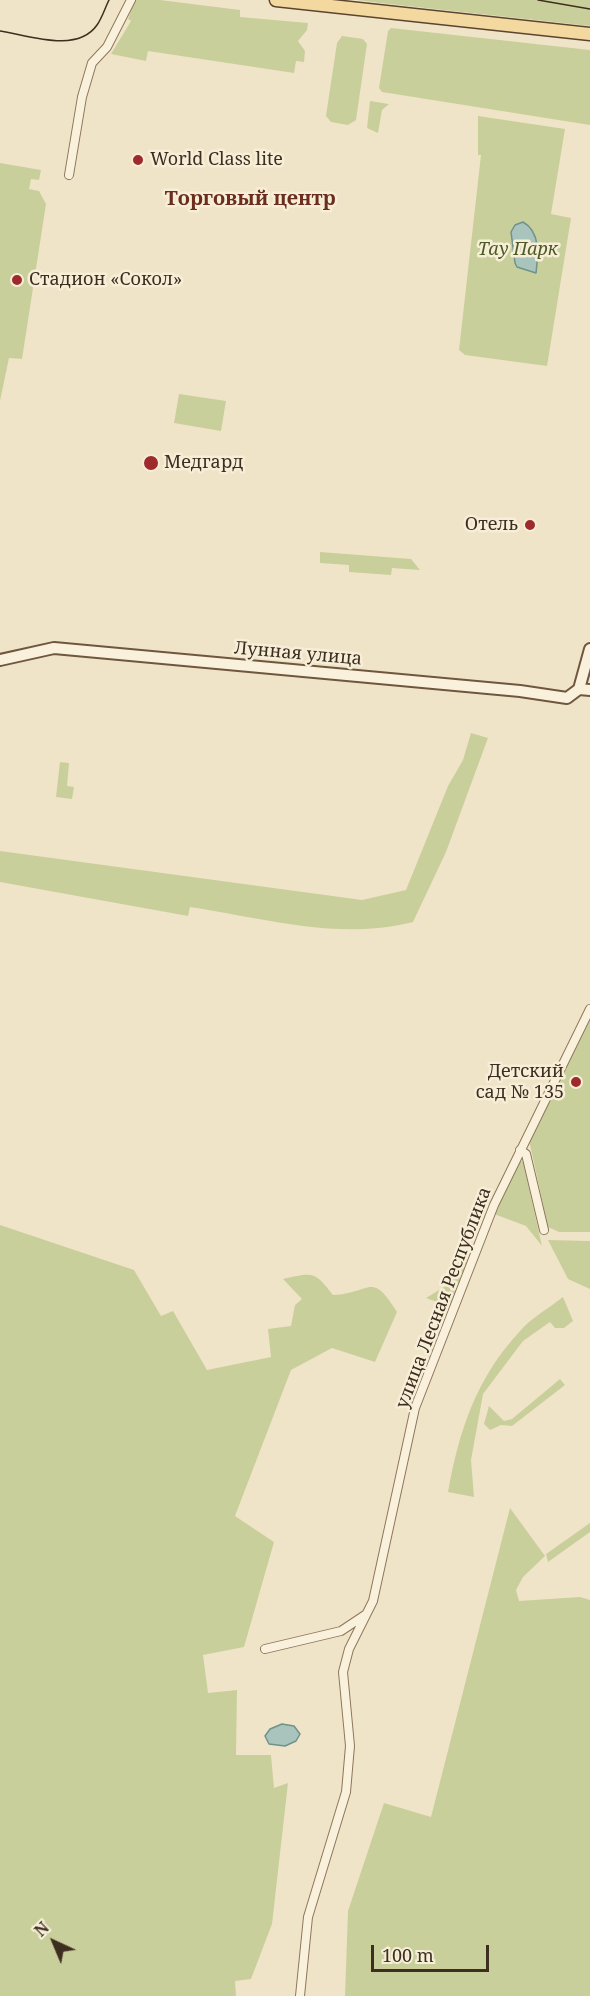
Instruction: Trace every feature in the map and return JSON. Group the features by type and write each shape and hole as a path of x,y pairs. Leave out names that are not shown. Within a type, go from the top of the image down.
{"main road":[{"path":"276,0 590,34"}],"street":[{"path":"69,176 82,97 92,63 106,47 131,0"},
{"name":"Лунная улица","path":"0,660 41,649 54,648 520,691 567,698 584,689"},
{"path":"584,689 590,649"},
{"name":"улица Лесная Республика","path":"300,1996 308,1917 346,1792 350,1746 344,1672 348,1649 369,1612 415,1408 474,1253 520,1150 590,1009"},
{"path":"520,1150 526,1154 544,1230"},
{"path":"265,1649 341,1631 369,1612"}],"green space":[{"path":"135,0 160,0 240,10 240,17 308,23 307,30 298,41 305,51 304,62 296,61 294,73 148,51 146,61 111,54 131,21 128,19"},
{"path":"357,0 590,0 590,26 380,3"},
{"path":"391,28 590,50 590,125 382,92 379,88 388,31"},
{"path":"342,36 363,39 367,44 356,120 348,125 331,122 326,116 337,43"},
{"path":"370,101 389,104 382,110 378,133 367,128"},
{"name":"Тау Парк","path":"478,116 565,129 551,214 571,218 547,366 465,355 459,350 481,155 478,155"},
{"name":"Стадион «Сокол»","path":"0,163 41,170 39,180 31,179 29,189 39,191 46,204 22,359 9,358 0,401"},
{"path":"179,394 226,401 221,431 174,423"},
{"path":"320,552 411,559 420,570 392,568 391,575 349,572 349,565 320,563"},
{"path":"471,733 488,738 446,852 413,922 386,927 330,929 273,922 190,907 188,916 0,882 0,851 362,900 406,890 448,786 463,760"},
{"path":"60,762 69,763 67,786 74,787 72,799 56,797"},
{"name":"Детский сад № 135","path":"590,1019 590,1232 559,1232 548,1227 529,1140"},
{"path":"520,1161 523,1162 542,1246 526,1226 494,1214"},
{"path":"0,1225 134,1270 161,1316 173,1311 207,1370 271,1357 268,1329 291,1326 295,1305 302,1299 283,1279 312,1275 321,1281 333,1295 370,1287 376,1288 382,1291 397,1312 375,1362 332,1348 291,1370 235,1516 274,1542 244,1647 203,1655 208,1693 237,1690 236,1755 271,1755 274,1788 288,1783 272,1924 251,1979 235,1981 236,1996 0,1996"},
{"path":"548,1240 590,1241 590,1289 568,1279"},
{"path":"465,1257 468,1259 451,1307 426,1298 454,1281 447,1269"},
{"path":"563,1297 573,1321 564,1328 555,1328 550,1322 523,1341 483,1394 471,1460 474,1497 448,1492 464,1427 492,1367 524,1326"},
{"path":"560,1379 565,1385 512,1426 501,1425 490,1430 484,1424 489,1406 504,1421 512,1419"},
{"path":"510,1508 545,1556 523,1577 516,1590 519,1601 580,1597 590,1600 590,1996 345,1996 348,1911 384,1803 431,1817"},
{"path":"590,1523 590,1532 548,1562 546,1554"}],"water":[{"path":"523,222 529,226 536,238 538,252 536,273 517,267 515,263 511,232 515,225"},
{"path":"282,1724 294,1726 300,1734 296,1741 285,1746 269,1744 265,1736 270,1729"}],"tram line":[{"path":"0,31 37,39 65,41 77,39 88,34 97,25 109,0"},
{"path":"538,0 590,9"}],"place":[{"name":"World Class lite","path":"138,160"},
{"name":"Стадион «Сокол»","path":"17,280"},
{"name":"Медгард","path":"151,463"},
{"name":"Отель","path":"530,525"},
{"name":"Детский сад № 135","path":"576,1082"}],"district":[{"name":"Торговый центр","path":"250,199"}]}
